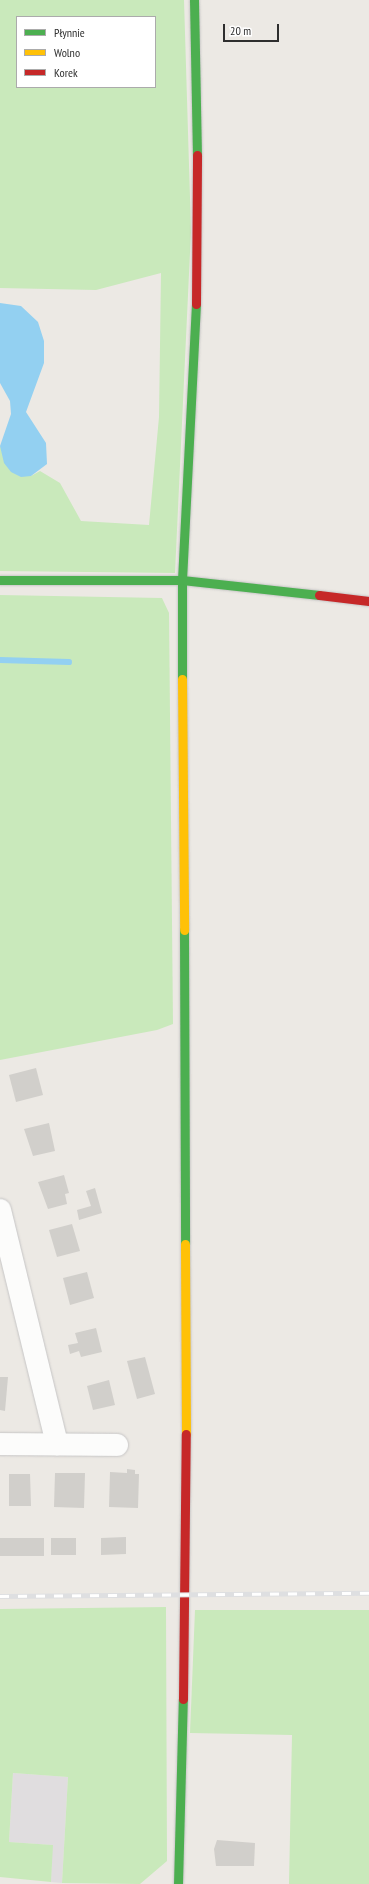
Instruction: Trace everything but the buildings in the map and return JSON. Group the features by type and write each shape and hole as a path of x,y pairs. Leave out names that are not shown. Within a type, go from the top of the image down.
{"street":[{"path":"178,1884 187,1567 182,580 199,255 194,0"},
{"path":"0,580 182,580 369,601"},
{"path":"0,1210 6,1257 57,1444"},
{"path":"0,1444 117,1445"}],"shaded area":[{"path":"13,1773 68,1777 62,1883 51,1882 52,1845 9,1842"}],"green space":[{"path":"0,0 184,0 191,231 175,573 0,571 0,446 31,476 40,471 60,483 81,521 149,525 159,417 161,273 96,290 0,288"},
{"path":"0,595 162,598 169,613 173,1024 157,1030 0,1060"},
{"path":"166,1607 167,1861 140,1884 62,1883 68,1777 13,1773 9,1842 53,1845 51,1882 0,1877 0,1609"},
{"path":"195,1610 369,1610 369,1884 289,1884 292,1735 190,1733"}],"water":[{"path":"0,303 21,306 38,322 44,341 44,363 26,412 46,443 47,464 31,476 21,477 11,472 4,463 0,446 11,414 10,401 0,383"}],"waterway":[{"path":"0,660 69,662"}],"railway":[{"path":"0,1596 369,1593"}],"traffic: fast":[{"path":"194,0 197,155"},
{"path":"182,679 182,580 196,304"},
{"path":"0,580 182,580 319,595"},
{"path":"184,930 185,1244"},
{"path":"178,1884 183,1699"}],"traffic: slow":[{"path":"182,679 184,930"},
{"path":"185,1244 186,1434"}],"traffic: jam":[{"path":"196,304 197,155"},
{"path":"319,595 369,601"},
{"path":"183,1699 186,1434"}]}
